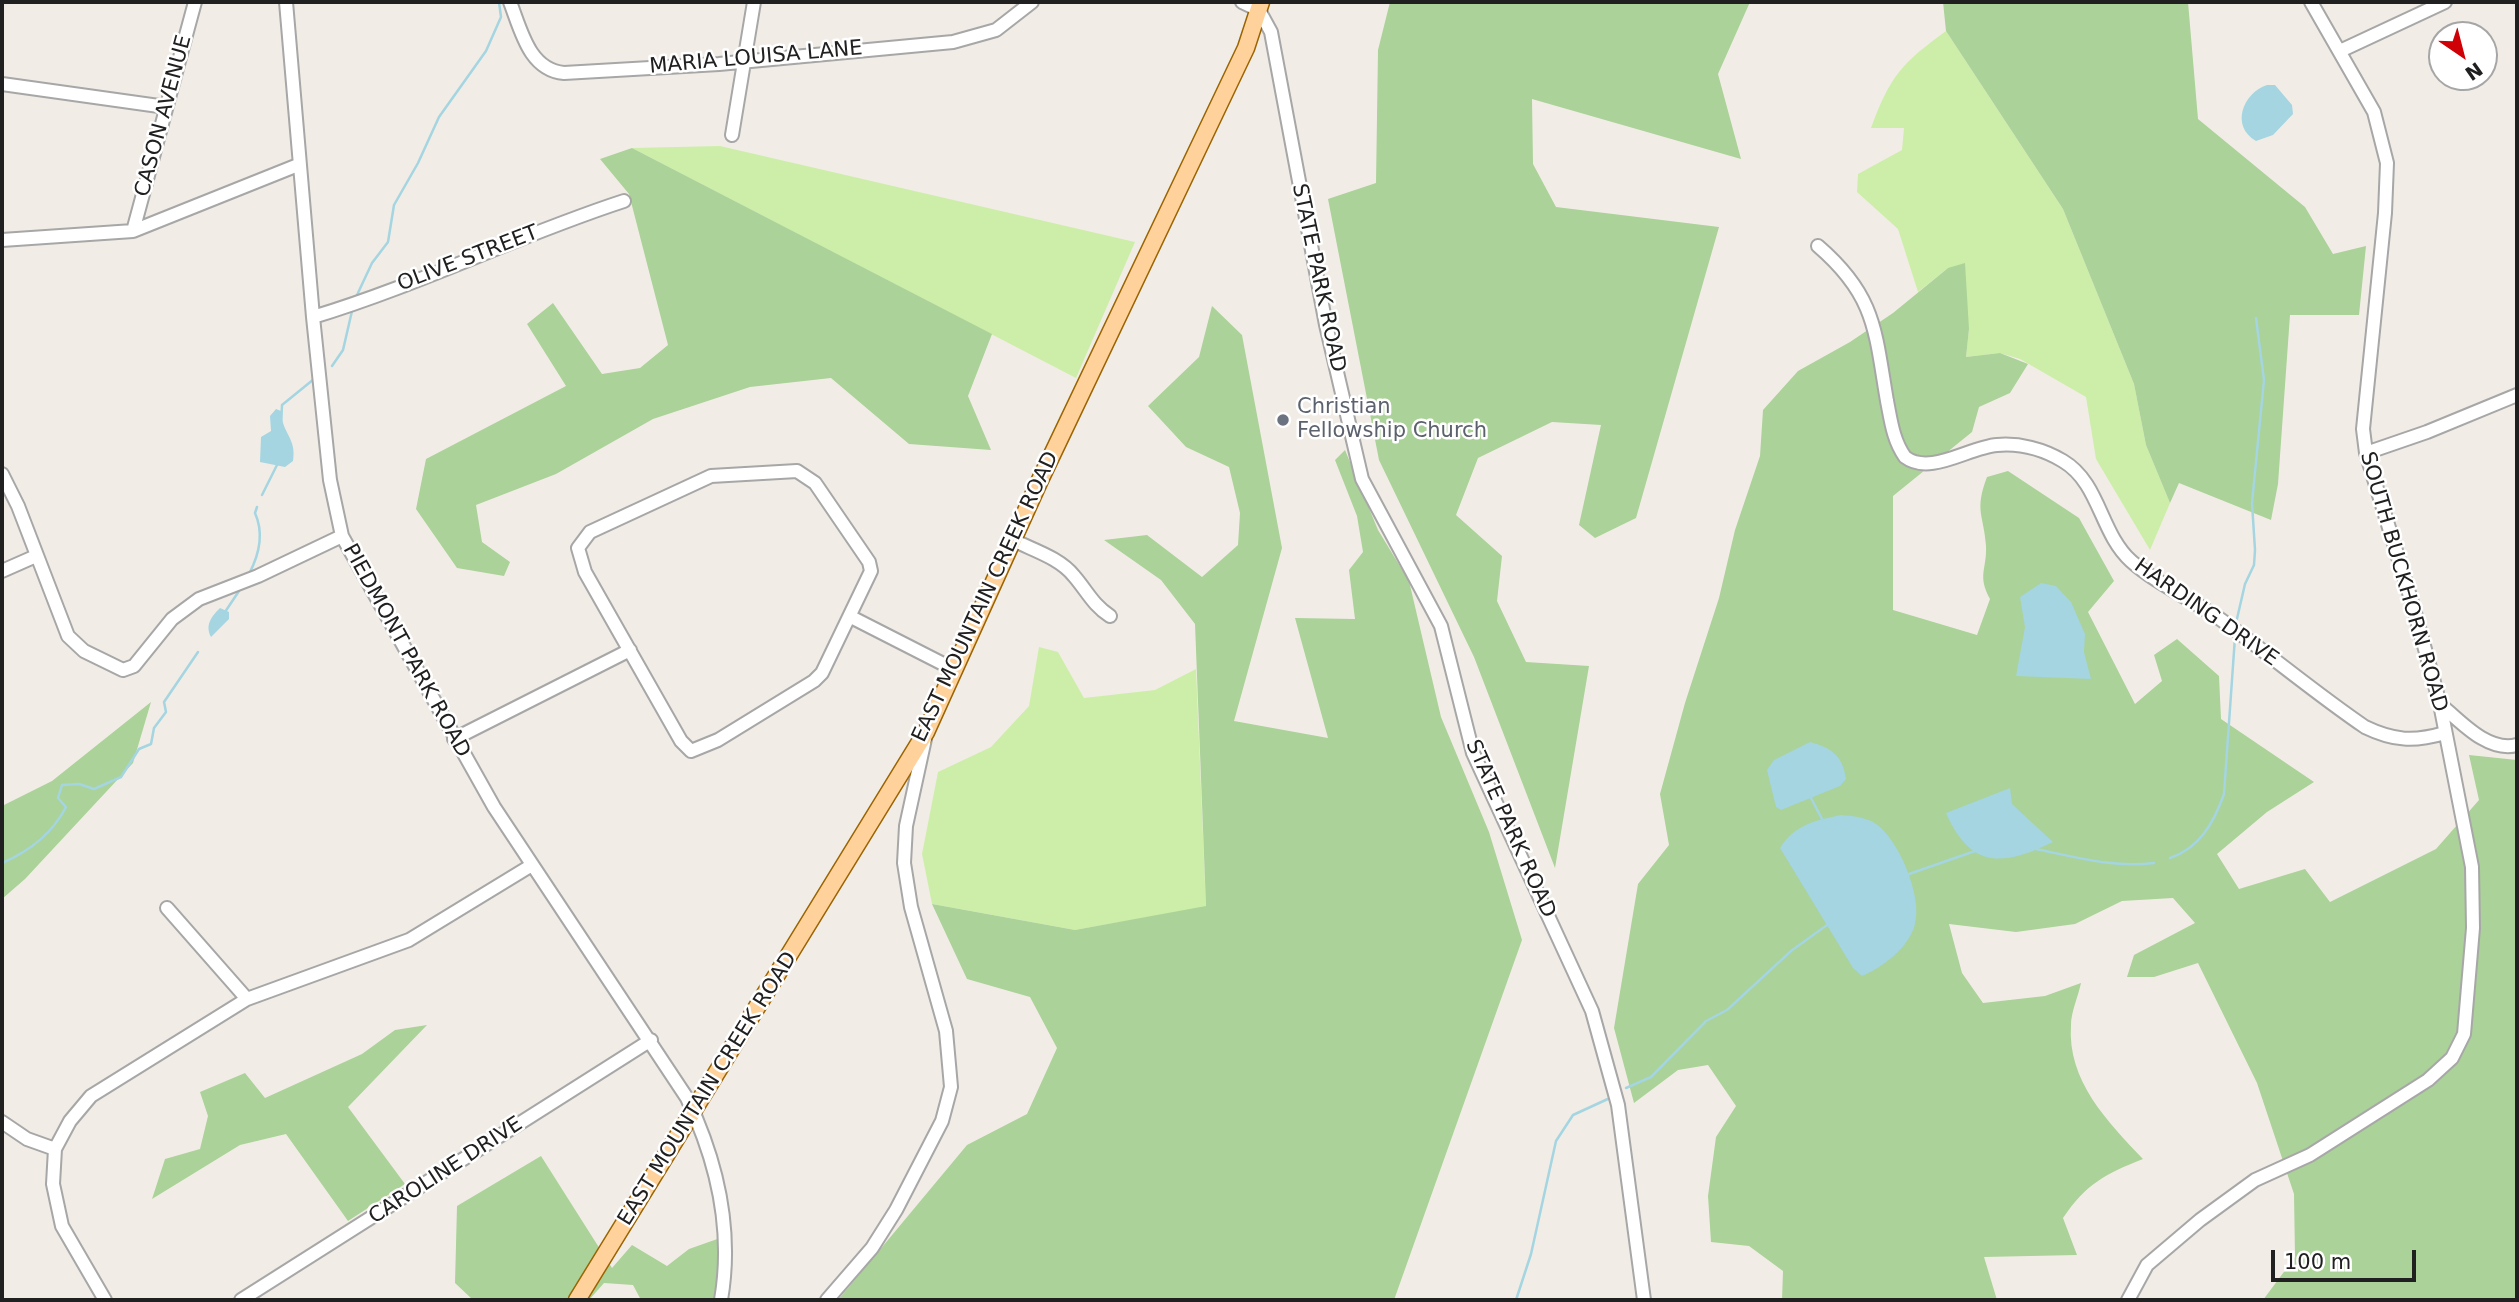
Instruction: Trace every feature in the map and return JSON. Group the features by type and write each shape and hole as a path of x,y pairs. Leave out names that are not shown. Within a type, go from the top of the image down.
{"main road":[{"name":"EAST MOUNTAIN CREEK ROAD","path":"577,1300 926,732 1013,540 1246,48 1260,6"}],"street":[{"name":"CASON AVENUE","path":"133,231 195,2"},
{"name":"PIEDMONT PARK ROAD","path":"286,2 298,165 330,480 342,536 454,739 532,865 651,1040 694,1111 721,1199 725,1265 721,1300"},
{"name":"MARIA LOUISA LANE","path":"510,2 533,57 553,72 577,73 746,61 970,39 1007,24 1032,2"},
{"path":"732,135 754,2"},
{"path":"1242,2 1260,6"},
{"name":"SOUTH BUCKHORN ROAD","path":"2127,1300 2147,1265 2200,1220 2255,1180 2310,1155 2401,1099 2440,1070 2459,1048 2464,1034 2469,990 2472,867 2440,704 2366,453 2363,415 2385,214 2386,163 2374,112 2311,2"},
{"path":"2340,51 2445,2"},
{"name":"STATE PARK ROAD","path":"1260,6 1271,32 1326,325 1362,479 1437,617 1448,647 1461,715 1473,753 1592,1011 1618,1105 1644,1300"},
{"path":"2,84 166,107"},
{"path":"2,240 133,231 298,165"},
{"name":"OLIVE STREET","path":"313,317 353,305 455,263 624,201"},
{"name":"HARDING DRIVE","path":"1818,246 1852,284 1871,314 1895,437 1909,460 1927,464 1981,447 2007,444 2034,449 2062,461 2085,481 2112,537 2128,558 2142,570 2218,618 2365,727 2385,737 2404,741 2445,733"},
{"path":"2366,453 2427,432 2517,395"},
{"path":"797,471 811,478 870,567 869,581 822,673 814,681 695,751 681,741 630,650 585,572 577,552 580,544 590,532 697,481 721,474 797,471"},
{"path":"2,474 18,506 68,636 84,652 123,670 134,666 172,619 198,599 258,576 342,536"},
{"path":"1013,540 1060,562 1074,574 1094,606 1110,616"},
{"path":"2,571 36,556"},
{"path":"851,617 955,670"},
{"path":"454,739 630,650"},
{"path":"2440,704 2486,740 2505,747 2517,746"},
{"path":"827,1300 872,1248 896,1210 942,1121 951,1087 946,1031 911,907 904,863 906,826 926,732"},
{"path":"105,1300 68,1238 58,1215 53,1184 55,1149 70,1121 97,1091 247,999 409,940 532,865"},
{"path":"167,908 247,999"},
{"name":"CAROLINE DRIVE","path":"241,1300 651,1040"},
{"path":"2,1122 27,1139 55,1149"}],"green space":[{"path":"1390,2 1750,2 1718,74 1741,159 1532,99 1533,164 1556,207 1719,227 1636,518 1595,538 1579,525 1601,425 1552,422 1478,458 1456,515 1502,556 1497,601 1526,662 1589,666 1555,868 1474,657 1379,460 1328,199 1376,183 1378,50"},
{"path":"1943,2 2188,2 2198,119 2305,207 2333,254 2366,246 2359,315 2290,315 2278,484 2271,520 2179,483 2170,503 2146,445 2134,384 2063,209 1946,31"},
{"path":"1946,31 2063,209 2134,384 2146,445 2170,503 2150,550 2096,459 2086,397 2020,359 2000,353 1966,357 1969,329 1948,268 1918,292 1898,229 1857,192 1858,174 1902,150 1904,128 1871,128 1891,83 1918,52"},
{"path":"720,146 1135,242 1076,378 632,148"},
{"path":"632,148 992,334 968,396 991,450 909,444 831,378 750,387 653,419 556,474 476,505 482,542 510,562 504,576 457,568 416,509 426,459 566,386 527,324 553,303 602,374 640,368 668,345 629,194 600,159"},
{"path":"1965,263 1969,329 1966,357 2000,353 2028,364 2010,393 1979,407 1972,432 1893,496 1893,610 1977,635 1990,599 1983,578 1986,546 1980,506 1987,477 2008,471 2079,518 2114,581 2088,612 2135,704 2162,681 2154,655 2177,639 2219,676 2221,719 2314,782 2267,812 2217,854 2239,889 2305,869 2330,902 2436,849 2479,800 2469,755 2517,760 2517,1300 2263,1300 2295,1257 2294,1194 2257,1083 2198,963 2154,977 2127,977 2134,955 2195,923 2173,898 2122,901 2075,924 2016,932 1949,924 1962,973 1983,1003 2045,996 2081,983 2071,1020 2076,1064 2092,1099 2143,1159 2097,1181 2071,1206 2063,1218 2077,1255 1984,1257 1997,1300 1782,1300 1783,1271 1749,1246 1711,1242 1708,1196 1716,1137 1736,1106 1708,1065 1678,1070 1634,1103 1614,1028 1638,884 1669,845 1660,794 1685,703 1719,598 1735,530 1760,456 1763,410 1798,371 1850,342 1893,313 1948,268"},
{"path":"1212,306 1242,335 1282,548 1234,721 1328,738 1295,618 1355,619 1349,570 1363,552 1357,516 1335,460 1345,450 1378,530 1409,581 1441,717 1489,832 1522,940 1394,1300 838,1300 967,1145 1027,1114 1057,1048 1030,997 967,979 932,904 1075,930 1206,906 1195,624 1161,580 1104,540 1147,535 1202,577 1238,545 1240,513 1229,467 1186,447 1148,406 1199,357"},
{"path":"1039,647 1058,652 1084,698 1155,690 1196,669 1206,907 1075,930 932,904 922,854 938,772 991,747 1029,706"},
{"path":"151,702 133,763 25,879 2,899 2,806 52,781"},
{"path":"427,1025 348,1107 405,1184 348,1221 286,1134 240,1145 152,1199 165,1159 200,1149 208,1116 200,1092 245,1073 265,1098 362,1054 395,1030"},
{"path":"541,1156 612,1268 632,1245 667,1266 689,1249 723,1237 716,1300 641,1300 633,1285 604,1283 589,1300 473,1300 455,1283 457,1206"}],"water":[{"path":"2267,85 2275,85 2292,105 2293,114 2273,135 2256,141 2243,127 2243,110 2252,95"},
{"path":"276,409 281,411 294,453 293,461 285,467 260,462 261,437 271,431 270,416"},
{"path":"2041,583 2056,586 2071,602 2085,634 2084,652 2091,679 2016,676 2025,627 2020,597"},
{"path":"220,608 229,612 229,619 211,637 210,621"},
{"path":"1810,742 1835,754 1842,764 1846,779 1840,786 1781,810 1776,807 1767,770 1774,760"},
{"path":"2010,788 2012,804 2053,842 2019,856 1990,858 1978,854 1966,845 1946,813"},
{"path":"1841,815 1873,822 1891,840 1912,884 1917,912 1912,933 1901,949 1886,962 1862,976 1853,968 1780,848 1799,829"}],"waterway":[{"path":"357,295 372,263 388,242 394,205 418,163 439,117 486,51 501,17 499,2"},
{"path":"332,366 343,350 352,311"},
{"path":"2236,623 2245,584 2254,565 2255,550 2252,503 2264,380 2256,318"},
{"path":"281,427 282,405 314,379"},
{"path":"262,495 279,461"},
{"path":"249,574 259,544 255,513 257,507"},
{"path":"225,612 239,591"},
{"path":"2170,858 2181,854 2198,841 2216,814 2224,794 2235,637"},
{"path":"2,863 31,847 54,825 66,807 58,798 62,785 79,784 94,789 121,777 139,749 151,744 154,728 166,712 164,702 198,652"},
{"path":"1811,798 1822,819"},
{"path":"2036,849 2109,863 2154,863"},
{"path":"1909,874 1978,850"},
{"path":"1626,1088 1651,1077 1706,1021 1727,1010 1791,951 1827,925"},
{"path":"1516,1300 1531,1254 1556,1141 1573,1115 1610,1098"}],"place":[{"name":"Christian Fellowship Church","path":"1283,420"}]}
